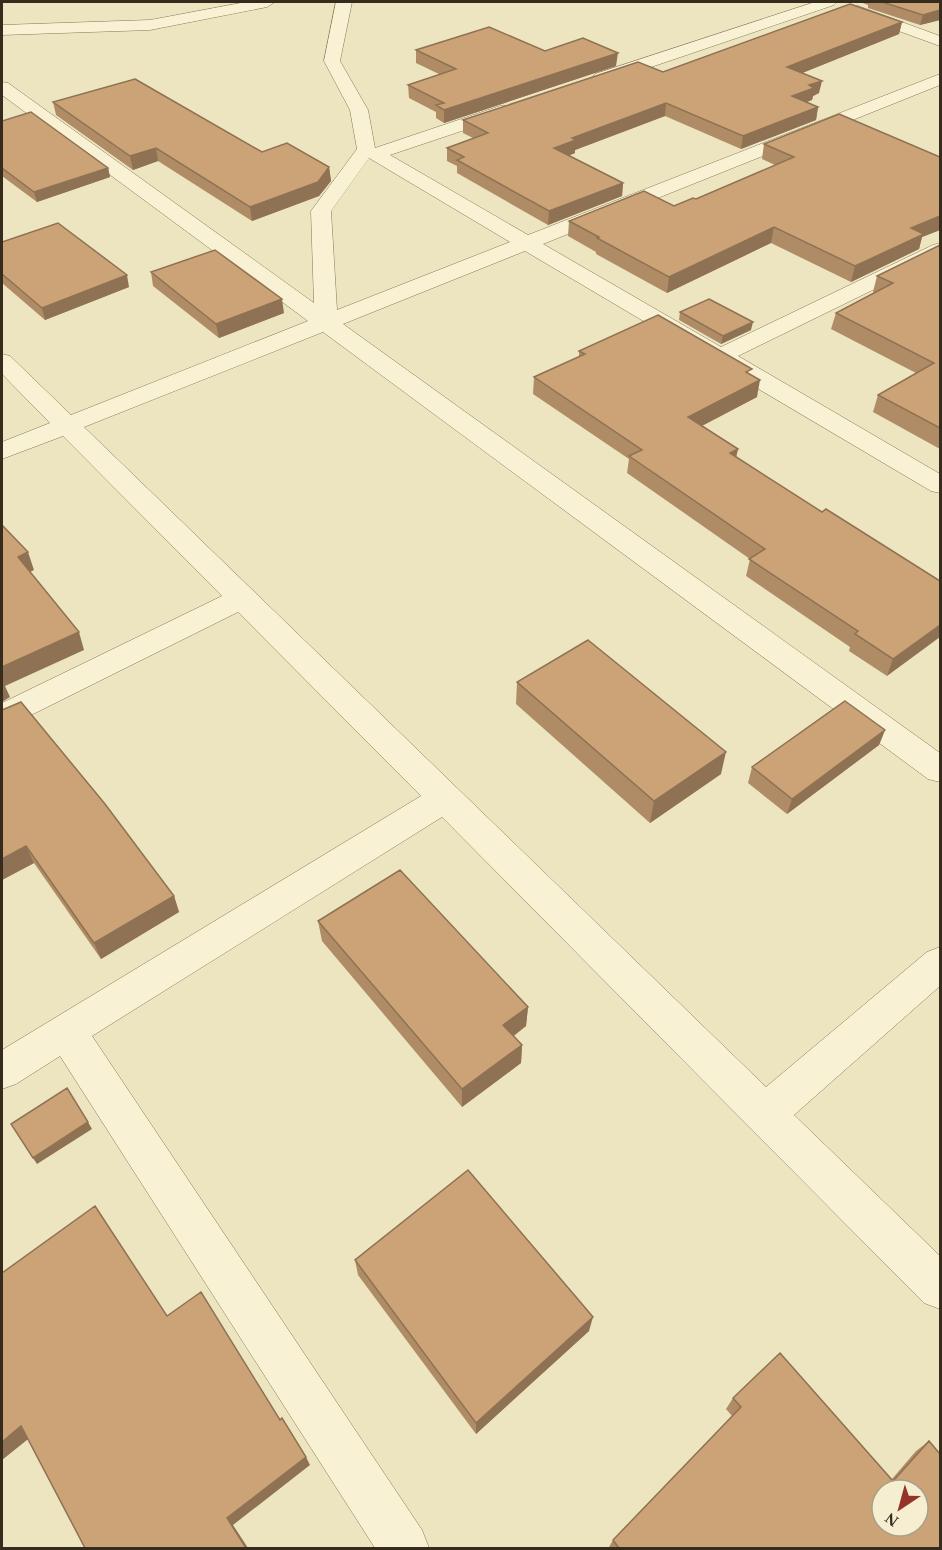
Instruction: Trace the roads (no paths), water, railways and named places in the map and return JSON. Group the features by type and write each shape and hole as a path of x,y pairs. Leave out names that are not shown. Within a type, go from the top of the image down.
{"street":[{"path":"2,30 150,25 267,2"},
{"path":"326,323 321,211 366,149 359,110 332,61 344,2"},
{"path":"579,86 830,2 940,41"},
{"path":"2,451 940,79"},
{"path":"2,87 940,770"},
{"path":"522,105 375,154 939,483"},
{"path":"720,356 940,249"},
{"path":"2,361 940,1287"},
{"path":"2,716 242,598"},
{"path":"2,1071 445,798"},
{"path":"765,1114 940,963"},
{"path":"66,1031 404,1548"}]}
